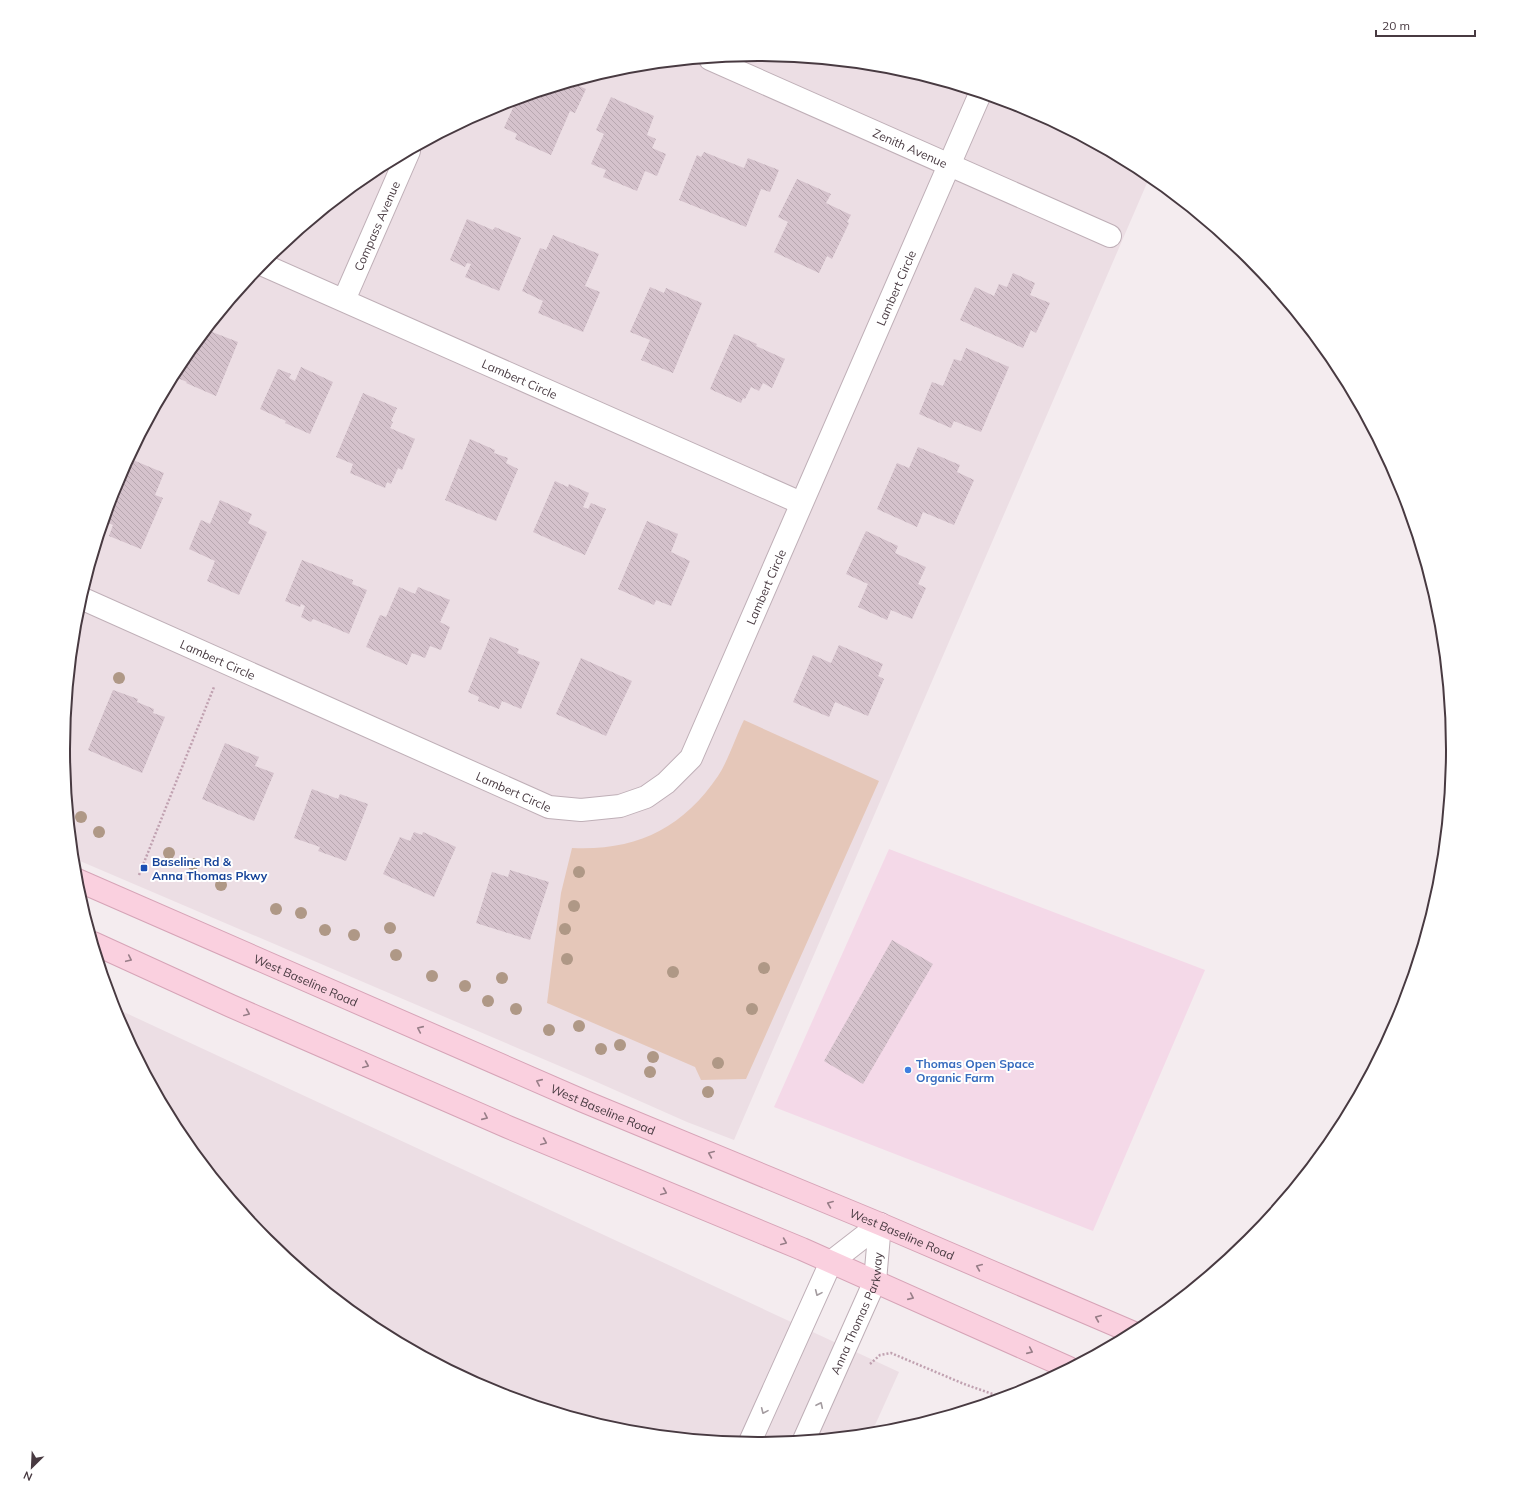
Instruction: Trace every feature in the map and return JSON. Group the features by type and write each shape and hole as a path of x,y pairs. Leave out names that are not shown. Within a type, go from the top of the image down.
{"main road":[{"name":"West Baseline Road","path":"83,882 583,1101 880,1224 1128,1330"},
{"path":"98,945 231,1006 508,1127 831,1262 1065,1366"}],"street":[{"name":"Zenith Avenue","path":"717,62 1110,236"},
{"name":"Lambert Circle","path":"86,600 549,807 581,810 620,806 646,797 666,783 691,758 948,164 978,98"},
{"name":"Compass Avenue","path":"344,300 406,158"},
{"name":"Lambert Circle","path":"267,267 748,481 801,503"},
{"name":"Anna Thomas Parkway","path":"752,1438 831,1262 880,1224"},
{"name":"Anna Thomas Parkway","path":"805,1437 875,1281 880,1224"}],"path":[{"path":"139,875 224,661"},
{"path":"867,1367 880,1355 891,1353 964,1384 996,1395"}],"shaded area":[{"path":"713,62 803,62 892,74 936,84 1021,113 1063,132 1102,153 1148,182 734,1140 687,1122 79,860 75,839 71,795 70,750 71,704 75,660 93,571 106,528 122,486 141,445 162,405 212,330 240,296 271,263 304,232 339,203 375,177 414,153 453,132 495,113 537,98 580,84 624,74 668,67"},
{"path":"744,720 879,781 746,1079 701,1080 695,1067 547,1003 561,893 572,848 595,848 637,841 656,833 673,823 689,810 718,776"},
{"path":"889,849 1205,970 1093,1231 774,1107"},
{"path":"121,1011 899,1372 874,1428 803,1437 758,1438 713,1437 668,1432 624,1425 580,1415 495,1386 453,1367 414,1346 375,1322 339,1296 304,1267 271,1236 240,1203 212,1169 162,1094 141,1054"}],"building":[{"path":"577,85 586,89 575,113 570,111 551,155 515,139 517,134 504,128 514,106"},
{"path":"611,97 654,116 647,135 656,139 652,148 666,154 657,176 645,171 637,191 603,177 606,170 591,164 604,134 596,130"},
{"path":"704,152 744,168 748,158 779,170 770,192 761,189 746,227 679,200 697,155 701,157"},
{"path":"797,179 831,194 826,203 851,215 847,222 849,223 832,259 827,256 819,273 774,252 788,222 778,217"},
{"path":"467,219 493,230 495,227 521,238 499,291 465,277 471,264 467,263 465,267 450,260"},
{"path":"553,235 599,254 585,286 600,292 583,332 538,313 543,301 522,291 540,248 546,250"},
{"path":"1013,273 1035,283 1030,295 1050,303 1036,333 1031,330 1023,348 960,320 975,287 994,296 999,284 1007,287"},
{"path":"650,287 664,293 666,288 702,303 673,373 641,360 650,340 630,332"},
{"path":"211,332 238,342 216,396 186,383 187,382 179,378"},
{"path":"734,334 785,359 772,388 763,383 759,391 751,387 745,399 743,398 741,403 710,389"},
{"path":"966,348 1009,367 981,432 954,421 951,428 919,414 932,382 943,386 954,359 961,361"},
{"path":"301,367 333,382 310,434 285,423 286,421 260,409 278,369 291,374 289,378 295,381"},
{"path":"363,393 397,408 391,421 393,422 390,428 415,439 402,470 398,468 391,484 387,482 385,488 350,473 353,464 336,457"},
{"path":"470,439 495,450 494,453 508,458 506,463 518,469 496,521 445,500"},
{"path":"918,447 960,465 957,472 974,480 954,525 923,512 917,527 877,509 897,463 909,468"},
{"path":"134,460 164,473 155,495 163,498 141,549 109,536 113,525 108,523"},
{"path":"555,481 568,487 569,484 589,493 583,507 588,509 591,503 606,509 585,555 533,532"},
{"path":"220,500 252,514 248,523 267,532 239,595 207,581 215,561 189,549 201,520 210,524"},
{"path":"647,521 678,534 671,552 690,561 671,606 656,600 654,605 618,589"},
{"path":"866,531 898,546 895,553 926,567 918,584 926,588 912,619 891,610 887,620 858,607 868,584 846,574"},
{"path":"302,560 353,580 352,584 367,590 349,634 313,619 311,622 301,617 305,606 301,604 300,607 285,601"},
{"path":"399,587 415,594 418,587 450,600 440,622 450,627 441,650 430,646 425,658 412,653 407,665 366,647 380,615 386,617"},
{"path":"490,637 519,649 517,653 540,662 521,709 502,701 499,709 478,701 479,697 468,692"},
{"path":"839,645 883,664 878,676 884,679 868,716 835,702 829,717 793,702 813,655 831,663"},
{"path":"581,658 632,681 606,736 556,714"},
{"path":"113,690 138,699 137,702 154,709 153,713 165,717 142,773 88,750"},
{"path":"225,743 259,757 255,766 274,773 254,821 202,799"},
{"path":"312,789 338,799 340,794 368,804 346,861 318,851 320,847 294,838"},
{"path":"414,832 422,835 423,832 456,847 434,897 383,874 400,837 410,841"},
{"path":"510,870 549,882 530,940 476,923 492,872 508,877"},
{"path":"892,940 933,964 863,1084 824,1061"}],"place":[{"name":"Baseline Rd & Anna Thomas Pkwy","path":"144,868"},
{"name":"Thomas Open Space Organic Farm","path":"908,1070"}]}
